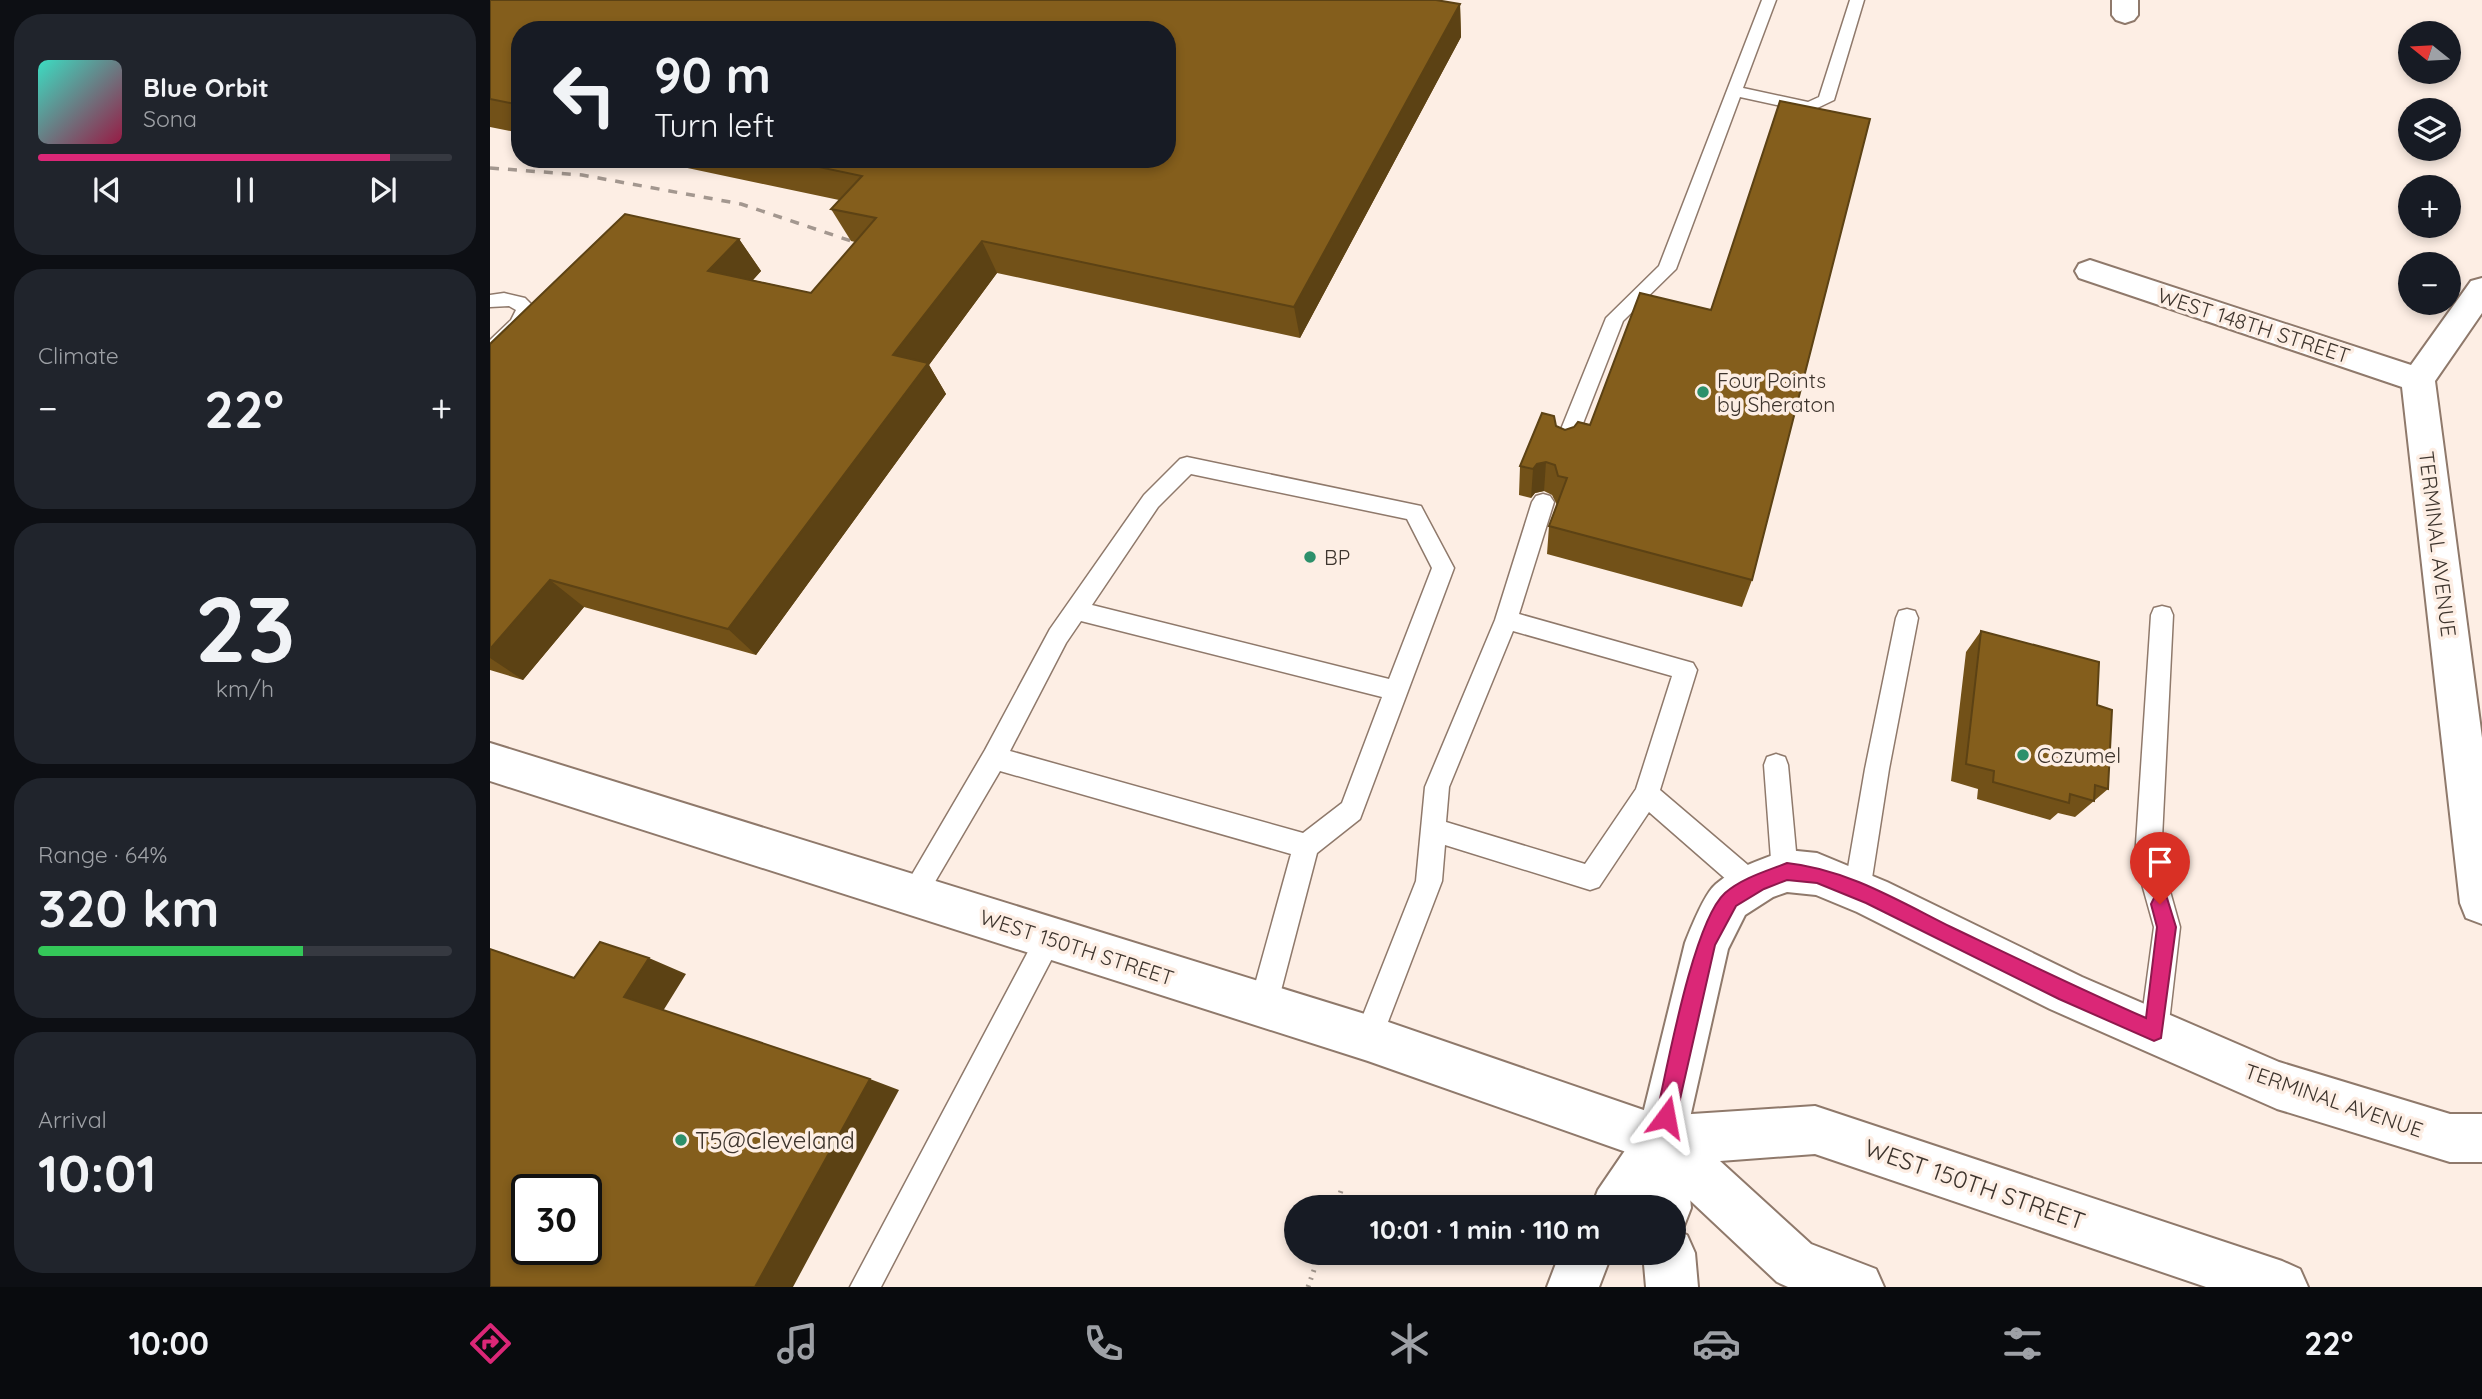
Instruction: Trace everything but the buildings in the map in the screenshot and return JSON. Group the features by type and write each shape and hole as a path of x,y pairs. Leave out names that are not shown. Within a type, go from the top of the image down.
{"street":[{"name":"WEST 148TH STREET","path":"2090,271 2418,380"},
{"path":"2418,380 2482,289"},
{"name":"TERMINAL AVENUE","path":"2418,380 2482,903"},
{"name":"WEST 150TH STREET","path":"490,762 1368,1038 1661,1140 1815,1130 2282,1287"},
{"name":"TERMINAL AVENUE","path":"1769,879 1817,874 2066,993 2277,1085 2450,1139 2482,1138"},
{"path":"1665,1195 1661,1140 1707,943 1730,900 1769,879"},
{"path":"1625,1195 1661,1140"},
{"name":"WEST 150TH STREET","path":"1661,1140 1795,1264 1858,1287"},
{"path":"1573,1287 1581,1265"},
{"path":"1670,1265 1672,1287"}],"lane":[{"path":"1563,449 1615,318 1667,269 1769,0"},
{"path":"1733,91 1809,107 1826,100 1857,0"},
{"path":"490,301 519,301 526,308 519,324 490,351"},
{"path":"914,895 994,758 1058,636 1151,500 1187,466 1414,512 1443,568 1351,811 1306,846 1263,1006"},
{"path":"1368,1038 1429,881 1437,787 1506,620 1543,502"},
{"path":"1076,610 1396,691"},
{"path":"2154,1031 2167,927 2148,859 2162,615"},
{"path":"1857,891 1877,769 1907,618"},
{"path":"1433,830 1590,878 1647,794 1685,670 1506,620"},
{"path":"994,758 1306,846"},
{"path":"1769,879 1776,765"},
{"path":"1647,794 1769,879"},
{"path":"865,1287 1049,938"}],"path":[{"path":"1340,1195 1342,1188"},
{"path":"1308,1287 1316,1265"}],"railway":[{"path":"490,168 582,175 741,204 851,241"}],"place":[{"name":"Four Points by Sheraton","path":"1703,392"},
{"name":"BP","path":"1310,557"},
{"name":"Cozumel","path":"2023,755"},
{"name":"T5@Cleveland","path":"681,1140"}],"route":[{"path":"1666,1117 1707,943 1730,900 1758,882 1787,871 1817,874 1872,897 2066,993 2154,1031 2167,927 2160,904"}]}
